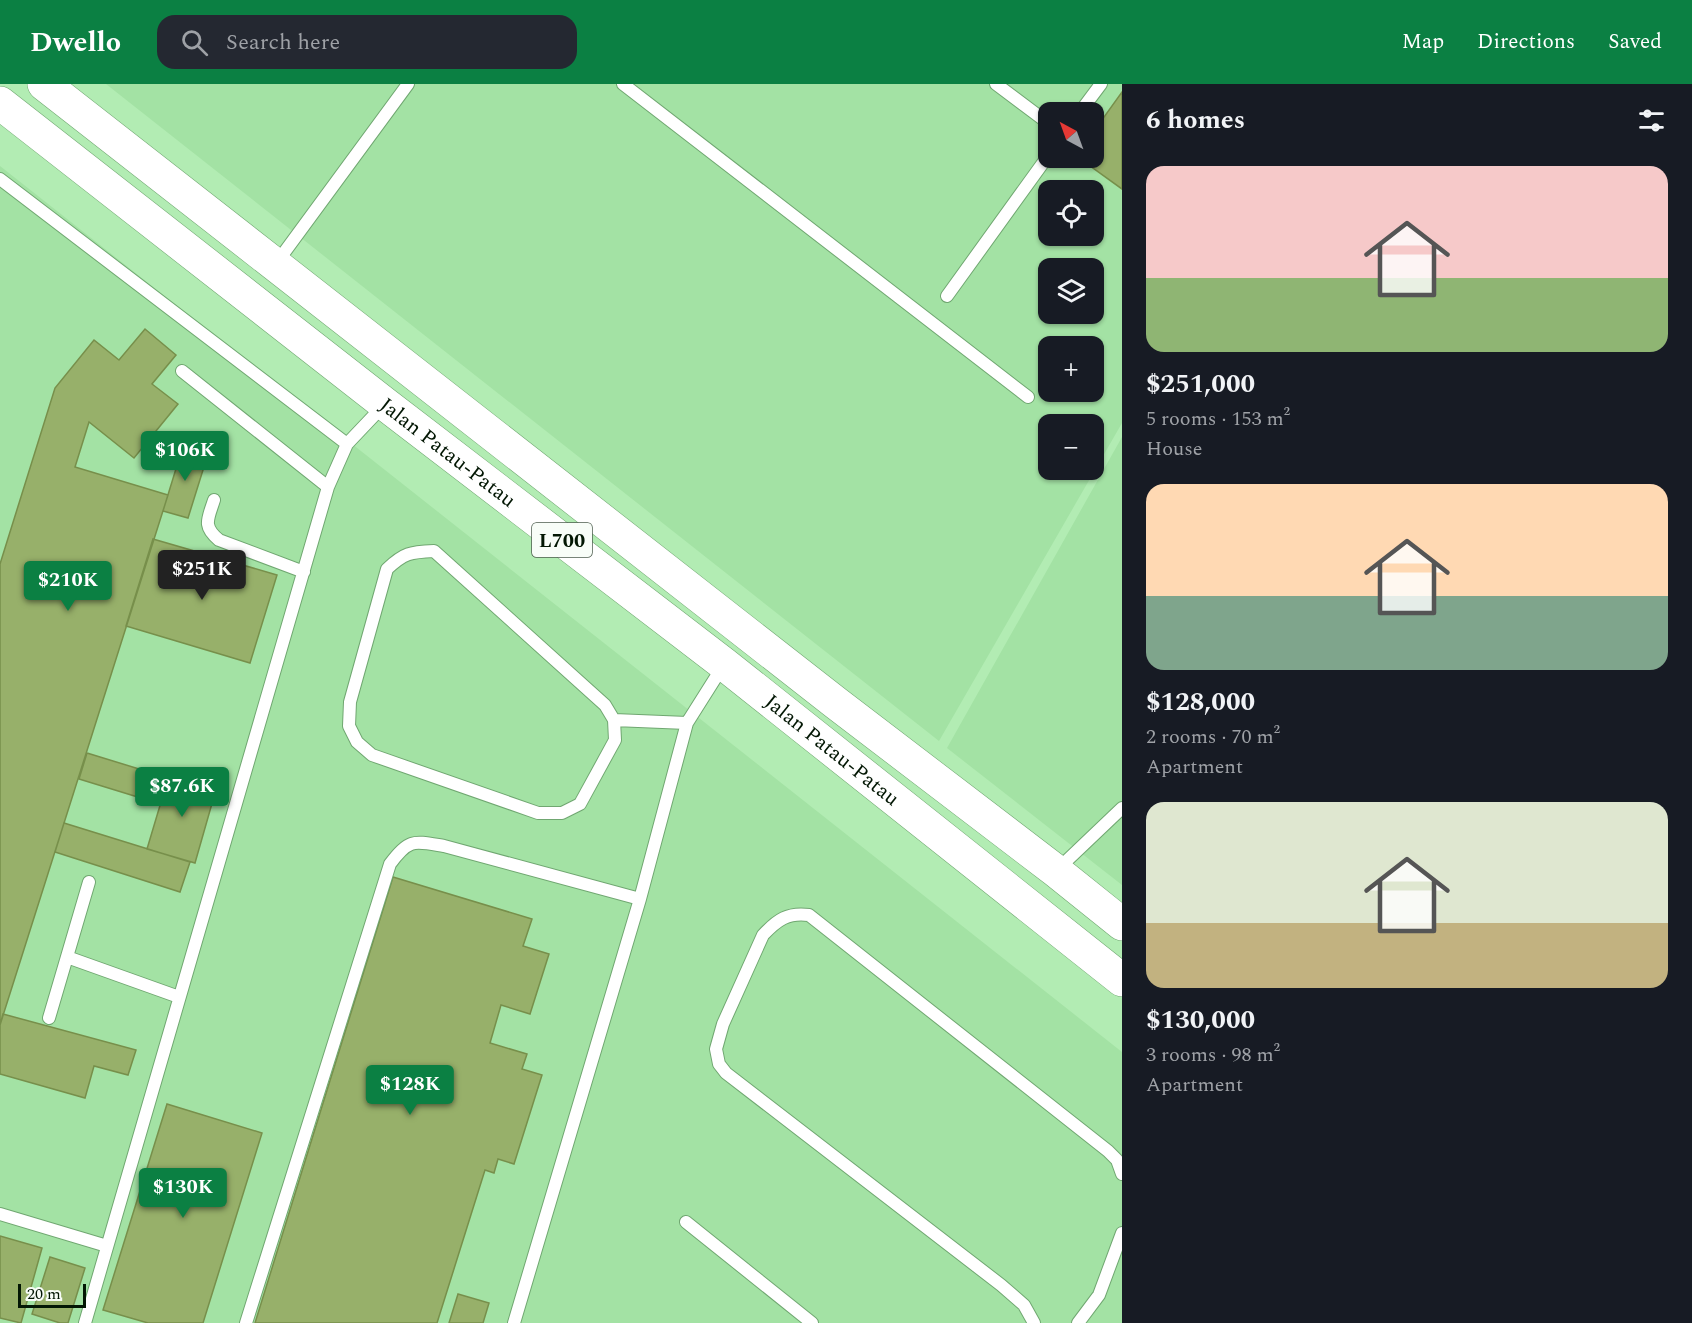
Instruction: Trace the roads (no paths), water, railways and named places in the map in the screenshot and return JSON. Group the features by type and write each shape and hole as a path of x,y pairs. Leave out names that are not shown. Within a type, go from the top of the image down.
{"main road":[{"name":"Jalan Patau-Patau","path":"44,84 836,704 1122,924"},
{"name":"Jalan Patau-Patau","path":"0,103 385,404 724,664 1122,980"}],"lane":[{"path":"275,265 408,84"},
{"path":"623,84 1028,397"},
{"path":"996,84 1038,116"},
{"path":"1088,102 1101,84"},
{"path":"947,296 1039,168"},
{"path":"0,179 347,444"},
{"path":"182,371 328,487"},
{"path":"85,1323 328,487 347,444 385,404"},
{"path":"214,500 207,523 210,533 219,540 304,572"},
{"path":"434,551 605,705 614,720 615,740 580,804 562,813 538,813 372,754 357,742 349,726 350,702 387,569 397,560 412,552 434,551"},
{"path":"514,1323 640,899 687,723 724,664"},
{"path":"614,720 687,723"},
{"path":"1056,871 1122,808"},
{"path":"246,1323 390,864 401,849 416,841 444,846 640,899"},
{"path":"50,1018 89,882"},
{"path":"1034,1323 1024,1305 1001,1285 726,1073 720,1064 716,1049 723,1024 763,935 774,923 785,916 808,915 1108,1151 1117,1160 1122,1174"},
{"path":"67,957 179,997"},
{"path":"0,1214 106,1246"},
{"path":"686,1222 812,1323"},
{"path":"1078,1323 1099,1295 1122,1233"}]}
